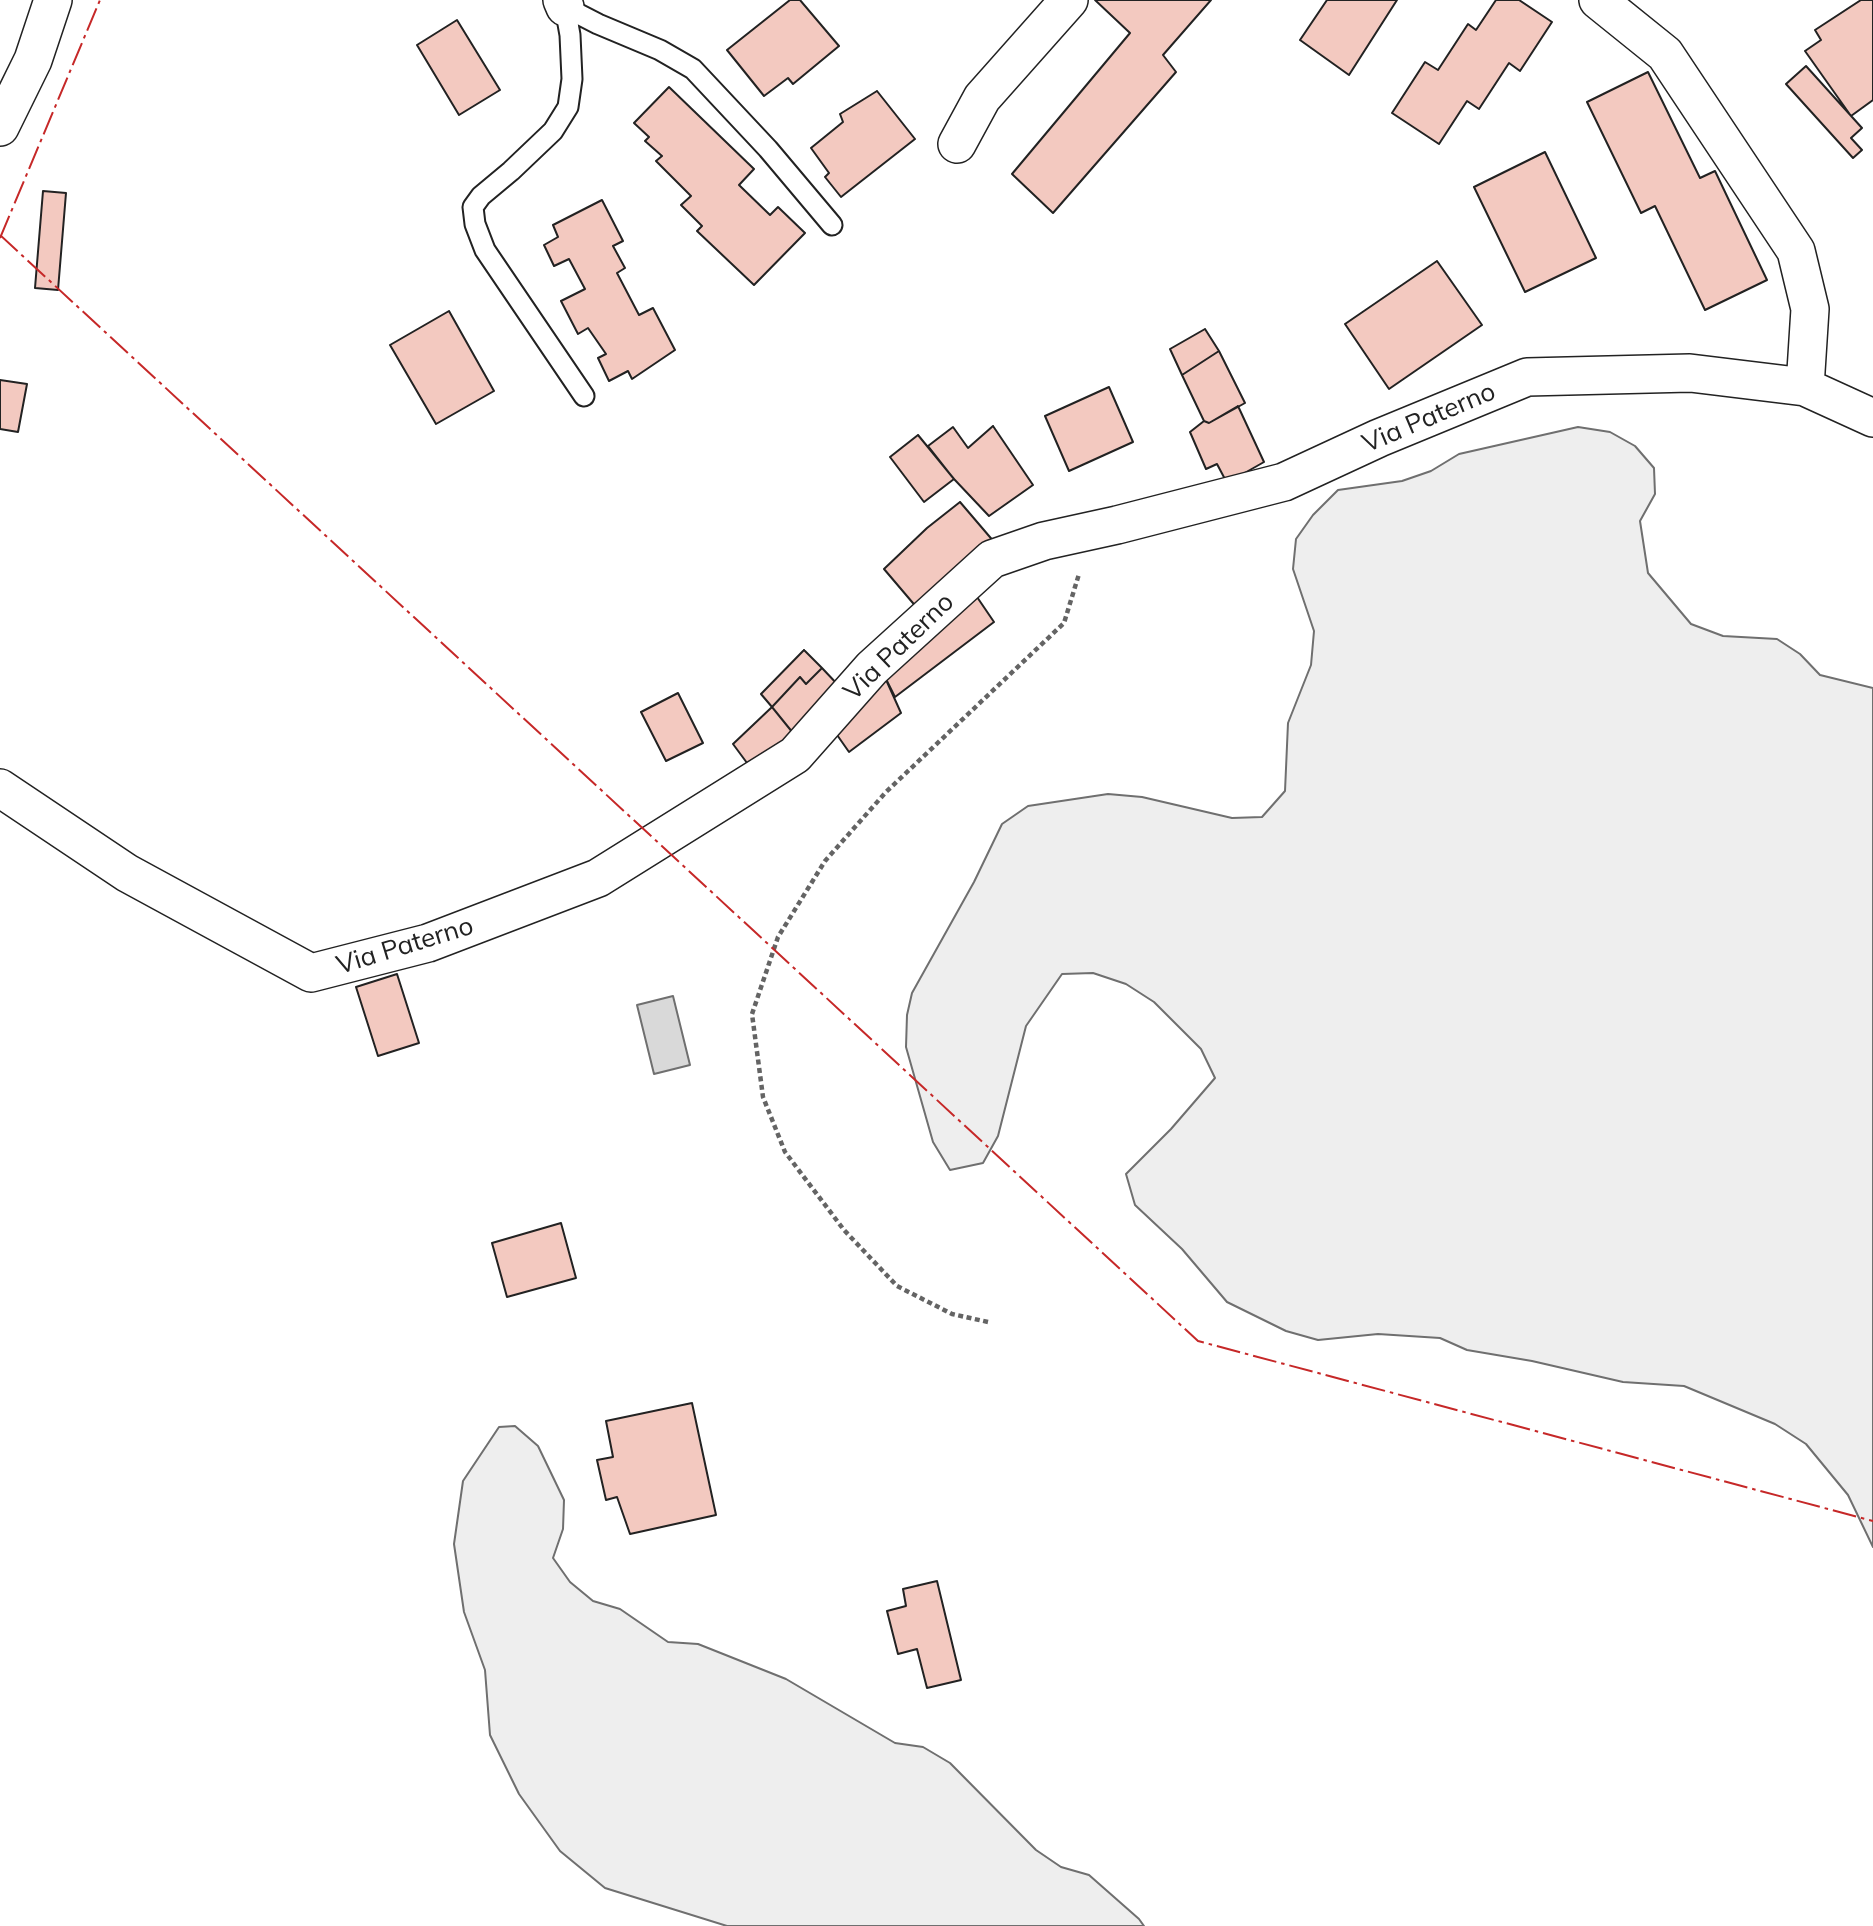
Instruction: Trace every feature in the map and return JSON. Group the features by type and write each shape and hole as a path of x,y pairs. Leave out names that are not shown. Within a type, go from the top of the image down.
{"street":[{"path":"0,127 33,60 53,0"},
{"path":"957,144 982,98 1069,0"},
{"path":"1598,0 1665,54 1796,251 1811,309 1805,387"},
{"name":"Via Paterno","path":"0,788 127,873 311,973 428,943 598,878 795,755 872,668 992,559 1079,532 1117,526 1284,482 1379,438 1527,377 1690,373 1805,387 1873,418"}],"lane":[{"path":"564,3 598,24 660,50 692,69 768,149 832,225"},
{"path":"564,3 572,79 568,107 553,131 481,196 473,207 475,224 491,261 584,396"}],"path":[{"path":"988,1322 952,1314 897,1286 844,1230 785,1152 763,1097 752,1014 778,937 825,861 886,792 1064,623 1080,573 1079,532"}],"shaded area":[{"path":"1578,427 1610,432 1635,446 1654,468 1655,494 1640,521 1648,573 1691,624 1723,636 1777,639 1800,654 1820,675 1873,688 1873,1547 1848,1495 1806,1444 1775,1424 1684,1386 1623,1382 1532,1361 1467,1350 1440,1338 1378,1334 1318,1340 1286,1331 1227,1302 1182,1249 1135,1205 1126,1174 1171,1129 1215,1078 1201,1049 1154,1002 1126,984 1093,973 1062,974 1026,1026 998,1136 983,1163 950,1170 933,1142 906,1047 907,1015 912,993 974,882 1002,824 1028,806 1108,794 1142,797 1232,818 1262,817 1285,791 1288,723 1311,665 1314,631 1293,569 1296,539 1313,515 1338,490 1402,481 1431,471 1459,454"},
{"path":"673,996 690,1065 654,1074 637,1005"},
{"path":"515,1426 538,1446 564,1500 563,1529 553,1558 570,1582 593,1601 620,1609 668,1642 698,1644 786,1679 895,1743 923,1747 950,1763 1036,1850 1061,1867 1089,1875 1144,1926 727,1926 605,1888 560,1851 519,1794 490,1735 485,1670 464,1612 454,1544 463,1481 499,1427"}],"building":[{"path":"790,0 800,0 839,46 793,84 788,78 764,96 727,50"},
{"path":"1095,0 1211,0 1163,55 1176,72 1053,213 1012,174 1130,33"},
{"path":"1327,0 1397,0 1349,75 1300,40"},
{"path":"1496,0 1519,0 1552,22 1520,71 1509,63 1479,109 1467,101 1439,144 1392,113 1425,62 1438,70 1468,24 1476,30"},
{"path":"1861,0 1873,0 1873,100 1851,116 1805,51 1821,40 1815,30"},
{"path":"457,20 500,90 459,115 417,45"},
{"path":"1806,66 1862,128 1851,138 1862,150 1853,158 1786,84"},
{"path":"1648,72 1700,178 1715,171 1767,280 1705,310 1655,206 1641,213 1587,102"},
{"path":"669,87 754,169 739,185 770,215 778,207 805,233 754,285 697,231 702,226 681,205 691,196 656,161 662,156 645,141 649,137 634,123"},
{"path":"877,91 915,139 841,197 825,177 829,173 811,148 843,122 840,114"},
{"path":"1545,152 1596,258 1525,292 1474,187"},
{"path":"43,191 66,193 58,290 35,288"},
{"path":"602,200 623,241 613,246 625,268 617,273 639,315 653,308 675,350 632,379 628,371 609,381 598,358 606,354 588,328 578,334 561,301 585,289 569,259 554,266 544,245 558,237 553,225"},
{"path":"1437,261 1482,325 1389,389 1345,324"},
{"path":"449,311 494,391 436,424 390,345"},
{"path":"1205,329 1219,351 1182,375 1170,349"},
{"path":"1219,351 1245,403 1209,423 1204,421 1182,375"},
{"path":"0,380 27,384 18,432 0,429"},
{"path":"1109,387 1133,442 1069,471 1045,416"},
{"path":"1238,406 1264,462 1227,483 1217,464 1206,469 1190,432 1204,421 1209,423"},
{"path":"993,426 1033,485 989,516 928,446 953,427 968,448"},
{"path":"918,435 954,479 924,502 890,457"},
{"path":"960,502 995,543 918,609 884,569 927,528"},
{"path":"975,594 994,622 895,697 883,673"},
{"path":"804,650 822,668 806,684 800,677 772,707 761,694"},
{"path":"822,668 839,686 793,733 772,707 800,677 806,684"},
{"path":"883,673 901,713 849,752 835,732"},
{"path":"678,693 703,743 666,761 641,712"},
{"path":"772,707 793,733 750,767 733,744"},
{"path":"397,974 419,1043 378,1056 356,987"},
{"path":"561,1223 576,1278 507,1297 492,1243"},
{"path":"692,1403 716,1515 630,1534 617,1497 606,1500 597,1460 613,1457 606,1421"},
{"path":"937,1581 961,1680 927,1688 917,1649 898,1654 887,1611 906,1606 903,1589"}],"power":[{"path":"0,238 100,0"},
{"path":"0,235 1198,1341 1873,1521"}]}
